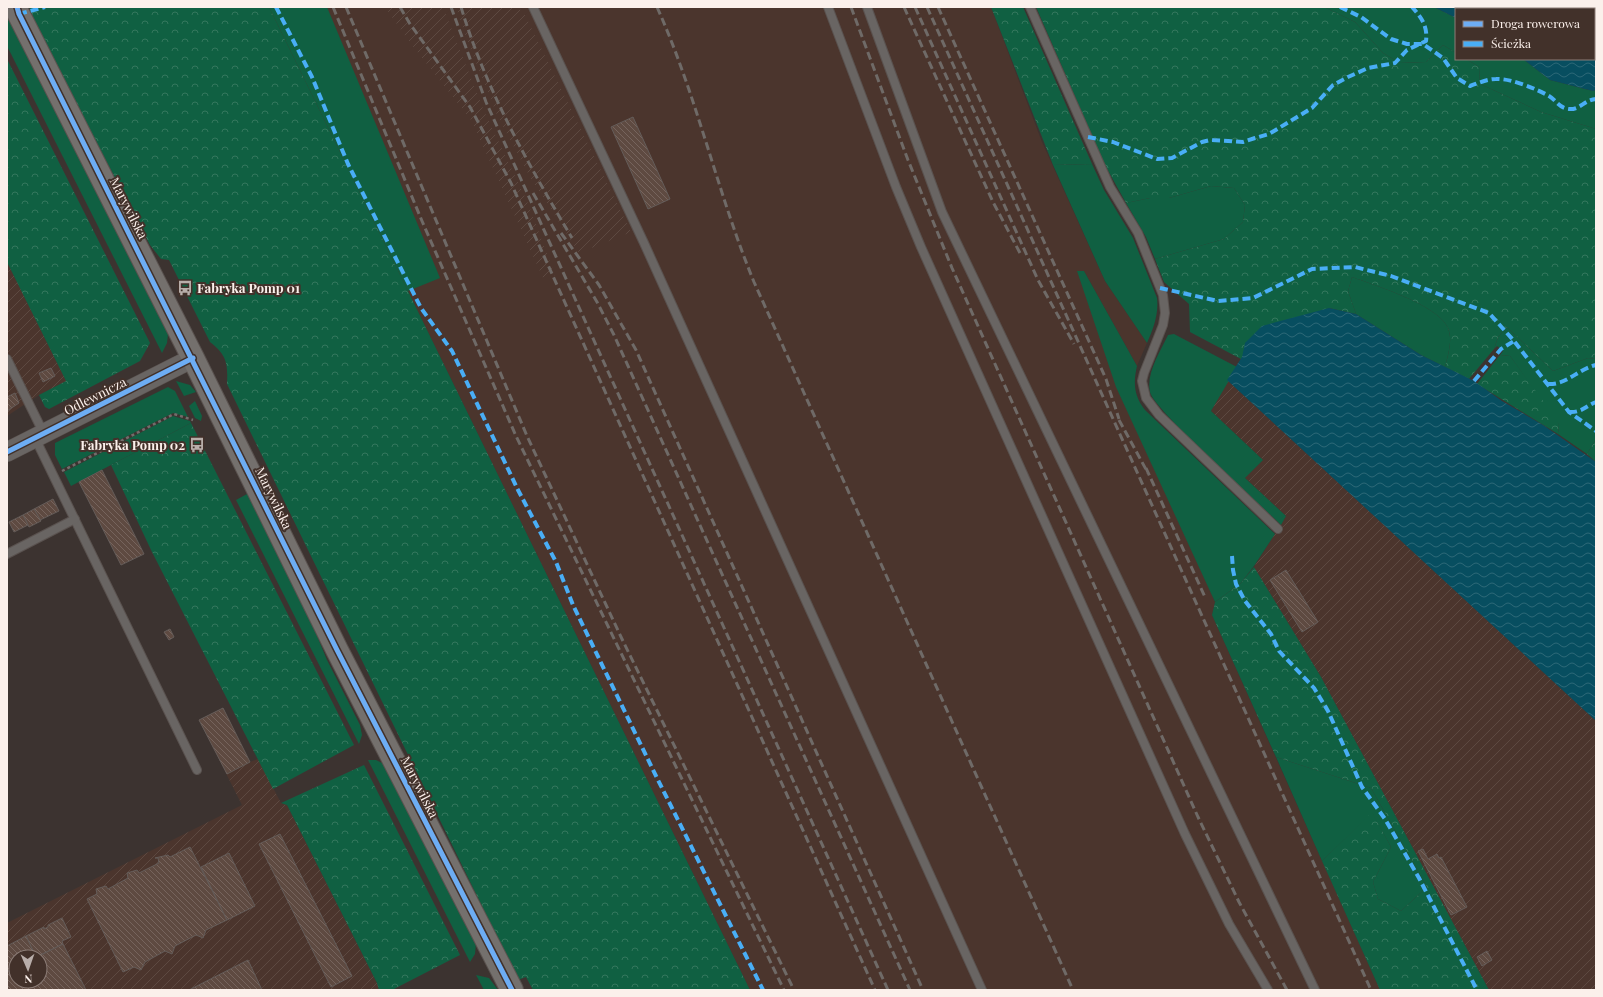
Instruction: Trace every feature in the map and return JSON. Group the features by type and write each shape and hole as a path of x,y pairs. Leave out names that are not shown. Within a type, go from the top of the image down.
{"main road":[{"name":"Marywilska","path":"17,10 193,358 337,650 512,990"}],"street":[{"name":"Odlewnicza","path":"7,452 193,358"}],"lane":[{"path":"533,7 644,243 982,990"},
{"path":"828,7 896,187 921,247 1185,834 1230,924 1268,990"},
{"path":"866,7 942,212 1315,990"},
{"path":"1030,7 1110,187 1138,233 1163,295 1165,313 1163,325 1144,373 1143,385 1146,398 1159,415 1278,529"},
{"path":"7,359 10,375 39,436 53,476 197,770"},
{"path":"7,554 75,519"}],"path":[{"path":"53,476 174,414 193,420"}],"shaded area":[{"path":"269,7 991,7 1042,142 1105,281 1147,343 1137,366 1084,271 1215,602 1212,615 1380,990 750,990"},
{"path":"385,7 443,7 484,111 527,201 555,275 544,280 471,120 408,40"},
{"path":"456,7 518,7 525,15 631,232 579,253 530,177 497,115 467,40"},
{"path":"7,262 67,381 39,395 7,416"},
{"path":"1227,380 1596,721 1596,990 1489,990 1321,677 1254,567 1286,516 1245,478 1263,460 1211,411"},
{"path":"223,708 250,762 258,759 281,803 287,805 377,983 379,990 7,990 7,923 242,805 199,720"}],"green space":[{"path":"29,7 269,7 750,990 533,990 526,977 518,980 227,384 227,365 223,356 220,351 210,342 169,260 161,259 150,245 41,36"},
{"path":"269,7 327,7 440,278 408,291"},
{"path":"991,7 1023,7 1092,164 1053,165"},
{"path":"1036,7 1324,7 1355,22 1383,53 1400,63 1426,62 1443,45 1455,52 1455,60 1468,60 1479,67 1480,84 1541,112 1596,129 1596,359 1588,358 1553,371 1507,327 1498,337 1494,349 1469,379 1445,367 1450,348 1448,328 1432,311 1405,297 1352,277 1348,291 1356,314 1329,308 1241,359 1190,332 1189,304 1164,282 1155,259 1224,239 1243,222 1245,205 1234,188 1211,186 1169,198 1150,198 1126,203 1105,165"},
{"path":"1324,7 1434,7 1455,18 1455,52 1443,45 1426,62 1400,63 1383,53 1355,22"},
{"path":"7,14 168,334 167,343 162,353 7,46"},
{"path":"7,59 150,343 140,361 49,409 45,407 39,395 66,381 7,262"},
{"path":"1468,60 1524,60 1550,80 1593,91 1596,90 1596,129 1541,112 1480,84 1479,67"},
{"path":"1092,164 1104,190 1133,238 1157,298 1156,316 1147,343 1105,281 1053,165"},
{"path":"1211,186 1234,188 1245,205 1243,222 1224,239 1155,259 1146,237 1126,203 1150,198 1169,198"},
{"path":"1077,271 1084,271 1137,366 1135,389 1141,405 1275,534 1241,583 1215,602 1116,387"},
{"path":"1352,277 1405,297 1432,311 1442,320 1448,328 1450,337 1450,348 1445,367 1421,355 1356,314 1348,291"},
{"path":"1507,327 1553,371 1588,358 1596,359 1596,439 1587,454 1558,434 1559,425 1510,356 1500,355 1503,351 1497,346 1494,349 1498,337"},
{"path":"1174,334 1237,367 1211,411 1263,460 1245,478 1286,516 1281,525 1188,437 1156,402 1150,392 1150,377 1154,363 1168,335"},
{"path":"1500,355 1510,356 1555,417 1559,425 1558,434 1477,384"},
{"path":"176,381 190,385 196,392 184,396"},
{"path":"168,387 175,391 188,417 173,413 62,469 55,455 55,443"},
{"path":"195,401 202,416 201,421 195,418 189,406"},
{"path":"173,416 190,421 191,423 71,486 64,472"},
{"path":"191,423 354,745 273,789 152,552 111,465"},
{"path":"1596,439 1596,462 1587,454"},
{"path":"247,494 255,503 299,592 327,660 360,725 362,735 359,744 236,500"},
{"path":"1254,567 1321,677 1489,990 1380,990 1322,861 1372,812 1391,847 1373,882 1378,899 1401,911 1427,887 1371,788 1276,757 1212,615 1215,602 1241,583"},
{"path":"1276,757 1371,788 1427,887 1401,911 1378,899 1373,882 1391,847 1372,813 1322,861"},
{"path":"368,760 376,760 384,764 476,943 475,954 470,962"},
{"path":"364,765 460,955 392,990 379,990 377,983 287,805 281,803"},
{"path":"476,975 489,978 498,990 484,990"}],"water":[{"path":"1434,7 1596,7 1596,90 1593,91 1550,80 1524,60 1595,60 1595,8 1455,8 1455,18"},
{"path":"1329,308 1356,314 1421,355 1474,381 1502,401 1543,425 1596,462 1596,721 1227,380 1242,357 1245,343 1262,326"}],"building":[{"path":"633,117 670,199 648,209 611,127"},
{"path":"51,368 55,376 43,382 39,373"},
{"path":"15,393 19,403 7,411 7,397"},
{"path":"102,470 144,554 121,565 79,482"},
{"path":"53,499 59,511 40,520 34,509"},
{"path":"34,509 41,521 29,527 23,515"},
{"path":"23,515 28,525 14,532 9,522"},
{"path":"1286,570 1318,622 1302,632 1270,580"},
{"path":"170,629 174,637 169,640 164,632"},
{"path":"223,708 250,762 227,774 199,720"},
{"path":"280,834 352,976 331,987 259,844"},
{"path":"190,847 227,920 206,930 203,938 196,935 175,946 172,954 165,951 145,962 141,970 134,967 123,972 87,899 97,894 96,889 106,886 108,889 128,878 127,873 137,870 139,873 159,863 158,858 155,858 168,855 170,857"},
{"path":"1423,849 1428,859 1437,854 1439,858 1441,857 1467,907 1451,915 1418,851"},
{"path":"229,853 255,906 227,920 201,867"},
{"path":"62,918 71,937 62,941 63,944 48,951 48,949 32,949 26,936 44,927 44,929 48,927 48,925"},
{"path":"26,936 32,949 8,949 7,972 7,946"},
{"path":"63,944 86,990 7,990 8,971 8,989 48,989 48,952"},
{"path":"1487,951 1492,960 1482,966 1477,957"},
{"path":"248,960 262,990 189,990"}],"railway":[{"path":"333,7 422,221 516,436 784,990"},
{"path":"346,7 527,436 622,639 794,990"},
{"path":"400,7 410,24 470,107 511,183 875,990"},
{"path":"451,7 486,102 888,990"},
{"path":"461,7 483,68 509,126 572,238"},
{"path":"657,7 696,109 729,214 754,282 1073,990"},
{"path":"851,7 908,160 952,268 1198,817 1239,902 1287,990"},
{"path":"904,7 993,202 1020,253"},
{"path":"915,7 1038,280 1074,344"},
{"path":"927,7 1371,990"},
{"path":"938,7 1106,379 1119,419"},
{"path":"533,193 597,302 614,335 910,990"},
{"path":"561,233 599,285 636,350 923,990"},
{"path":"1119,420 1148,473"},
{"path":"1146,468 1205,597"}],"marked path":[{"path":"19,14 45,7"},
{"path":"276,7 312,77 348,164 421,308 452,351 518,490 556,562 573,605 657,778 763,990"},
{"path":"1340,7 1361,17 1391,39 1407,44 1423,44 1443,58 1457,78 1470,86 1493,79 1508,80 1538,90 1549,96 1560,106 1569,109 1576,108 1588,101 1596,99"},
{"path":"1088,137 1113,142 1157,159 1172,158 1202,142 1210,140 1243,142 1269,134 1312,108 1333,85 1368,68 1395,63 1407,50 1426,41 1425,26 1412,7"},
{"path":"1160,288 1218,301 1253,298 1312,269 1355,267 1391,276 1489,313 1514,341 1569,412 1596,431"},
{"path":"1474,381 1501,349 1514,341"},
{"path":"1548,384 1561,382 1596,365"},
{"path":"1569,412 1580,410 1596,402"},
{"path":"1232,556 1236,584 1245,601 1271,634 1279,651 1314,688 1328,711 1362,787 1385,819 1419,878 1477,990"}],"cycle path":[{"path":"17,7 19,14 337,650 512,990"},
{"path":"7,452 193,358"}],"place":[{"name":"Fabryka Pomp 01","path":"185,288"},
{"name":"Fabryka Pomp 02","path":"197,445"}]}
